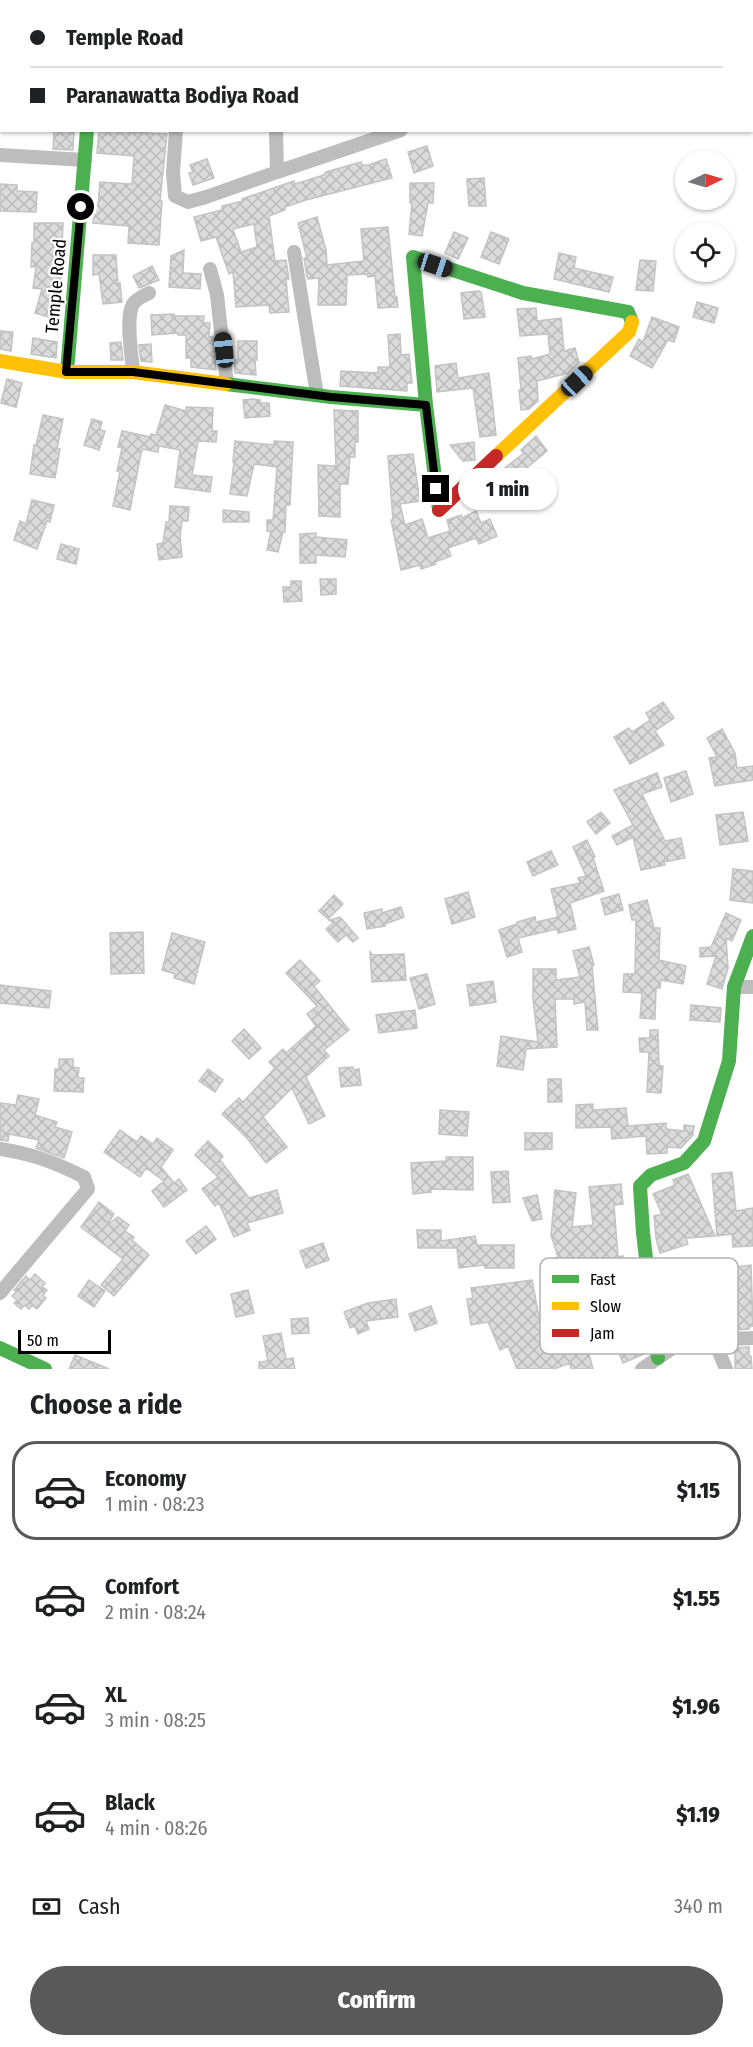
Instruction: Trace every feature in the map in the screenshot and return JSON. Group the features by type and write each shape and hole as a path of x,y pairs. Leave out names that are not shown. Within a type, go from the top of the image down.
{"street":[{"name":"Temple Road","path":"66,372 87,132"},
{"path":"176,132 173,173 175,196 188,202 394,132"},
{"path":"276,132 277,172"},
{"path":"0,155 86,160"},
{"path":"294,252 318,395"},
{"path":"413,257 523,293 628,312 632,316 633,324 629,332 439,510 426,405 413,257"},
{"path":"210,269 220,314 227,384"},
{"path":"133,372 130,316 133,305 148,293"},
{"path":"0,361 66,372 133,372 318,395 426,405"},
{"path":"646,1258 640,1186 651,1175 684,1162 704,1140 729,1060 734,987 753,936"},
{"path":"734,987 753,987"},
{"path":"0,1149 40,1156 84,1177 88,1190 0,1293"},
{"path":"738,1339 753,1338"},
{"path":"0,1348 45,1369"},
{"path":"658,1354 658,1358"},
{"path":"642,1369 664,1354"},
{"path":"720,1354 726,1369"}],"building":[{"path":"54,132 74,132 73,150 53,149"},
{"path":"99,132 167,134 160,201 162,201 159,245 128,243 129,226 93,223 94,204 98,205 100,182 132,184 134,156 97,153"},
{"path":"427,146 433,166 414,173 408,152"},
{"path":"207,159 214,178 193,185 189,173 193,172 190,165"},
{"path":"386,159 392,178 306,200 285,207 285,210 269,216 275,261 286,260 289,279 286,279 289,312 270,313 269,305 236,307 233,272 229,274 216,237 201,241 194,217 222,210 222,206 243,201 242,199 294,181 295,184 361,162 362,165","holes":["254,224 257,247 241,252 233,229"]},
{"path":"484,178 486,206 469,206 467,179"},
{"path":"410,183 434,183 433,203 428,203 422,236 409,234 412,203 410,203"},
{"path":"0,184 17,185 17,191 37,192 36,212 0,211"},
{"path":"317,217 326,250 327,265 364,261 361,229 388,227 398,307 378,308 375,276 368,277 367,274 347,275 346,305 318,305 319,278 308,279 307,277 304,258 307,258 298,223"},
{"path":"34,223 63,223 59,320 35,313 42,289 33,288 36,267 31,267"},
{"path":"454,232 468,238 458,259 445,253"},
{"path":"491,232 509,239 499,264 481,257"},
{"path":"184,250 183,273 201,274 200,289 169,287 171,256"},
{"path":"559,253 576,257 574,268 613,277 609,292 554,279"},
{"path":"93,255 116,255 122,302 103,304 99,274 93,275"},
{"path":"640,260 656,261 653,291 636,290"},
{"path":"152,266 159,280 139,288 133,276"},
{"path":"481,292 485,317 464,319 461,293"},
{"path":"697,302 718,308 714,323 693,317"},
{"path":"536,308 537,321 561,318 564,351 575,348 579,362 568,373 537,381 538,401 529,409 521,410 518,358 531,356 532,359 550,354 548,334 520,336 517,309"},
{"path":"174,314 175,316 204,316 203,323 210,323 209,337 213,337 216,370 191,367 191,358 186,358 186,335 178,335 178,333 152,335 151,315"},
{"path":"652,317 679,327 674,342 668,340 652,368 630,356 639,339 643,342"},
{"path":"0,331 13,332 11,351 0,349"},
{"path":"400,334 401,355 409,354 412,383 407,383 407,391 340,386 341,371 378,373 378,367 390,367 388,335"},
{"path":"33,338 57,342 56,358 31,354"},
{"path":"238,341 257,341 256,375 235,373 234,360 238,360"},
{"path":"121,342 123,360 111,360 110,343"},
{"path":"151,344 152,362 141,361 139,345"},
{"path":"456,363 458,378 489,373 496,435 480,437 473,388 437,392 435,366"},
{"path":"7,379 22,383 16,407 1,403"},
{"path":"243,400 260,400 260,403 269,403 270,416 245,418"},
{"path":"165,405 186,411 186,407 213,408 212,431 217,431 216,442 198,441 192,475 212,477 210,492 175,487 180,450 159,446 158,452 143,449 141,453 130,510 113,506 120,472 117,471 122,448 118,447 122,431 151,437 151,434 156,435"},
{"path":"334,410 358,411 358,442 355,442 355,457 350,457 348,484 340,484 340,517 319,516 318,465 336,466"},
{"path":"43,415 63,419 57,449 60,449 55,478 30,474 34,445 36,445"},
{"path":"92,419 102,422 100,430 105,431 99,450 84,445"},
{"path":"536,436 547,451 491,498 482,486 524,453 521,450"},
{"path":"235,441 274,445 274,441 293,442 290,505 286,505 285,532 283,532 278,552 267,550 271,531 267,531 267,520 273,520 277,467 254,464 247,496 230,494"},
{"path":"474,442 475,460 463,461 450,445"},
{"path":"413,454 420,501 400,504 405,525 422,519 428,538 450,531 447,520 461,515 462,518 476,511 481,523 490,519 497,536 479,544 476,538 448,548 451,556 435,562 436,564 421,569 420,565 401,570 391,520 393,520 388,456"},
{"path":"32,500 54,505 50,522 47,521 37,549 14,540 20,521 26,524"},
{"path":"170,506 189,507 188,521 182,521 180,536 182,557 159,560 157,544 163,543 166,522 169,522"},
{"path":"223,510 249,512 249,522 223,522"},
{"path":"316,533 316,537 347,540 345,557 316,555 316,563 300,563 300,534"},
{"path":"61,544 79,549 76,564 57,559"},
{"path":"320,579 336,579 336,594 321,595"},
{"path":"291,581 301,581 302,601 284,602 283,587 291,587"},
{"path":"663,702 674,718 655,731 664,745 630,764 614,737 629,728 632,732 650,720 646,713"},
{"path":"722,729 735,753 737,768 753,766 753,780 715,786 709,758 717,757 707,738"},
{"path":"686,771 693,794 671,802 664,778"},
{"path":"657,773 662,787 642,794 665,841 681,838 685,858 641,870 633,837 617,845 612,836 633,825 614,790"},
{"path":"601,812 610,823 596,834 587,822"},
{"path":"743,812 748,841 720,845 716,815"},
{"path":"587,840 595,857 593,858 604,891 570,903 576,929 558,933 557,929 518,938 522,952 507,957 499,930 535,917 536,922 558,917 551,889 580,883 578,878 586,876 573,847"},
{"path":"551,851 558,865 533,876 527,862"},
{"path":"733,869 753,871 753,903 730,900"},
{"path":"468,892 475,917 452,924 445,899"},
{"path":"619,894 623,910 605,915 601,899"},
{"path":"334,895 343,904 328,919 319,911"},
{"path":"647,900 654,928 660,928 659,960 686,966 683,984 661,980 660,988 656,988 655,1019 640,1018 642,993 623,992 624,974 635,974 636,920 632,920 629,905"},
{"path":"401,907 404,917 385,924 385,926 367,929 364,913 382,909 382,913"},
{"path":"726,913 741,920 732,941 726,938 728,968 722,989 707,984 716,956 700,957 700,948 711,947"},
{"path":"340,917 358,938 353,942 346,935 338,942 326,929 333,923 329,920"},
{"path":"143,932 144,973 111,974 110,933"},
{"path":"172,933 205,942 194,984 174,978 175,974 162,970"},
{"path":"589,947 594,965 592,966 598,1030 587,1030 585,1002 574,1004 574,999 555,999 557,1047 526,1049 523,1070 497,1066 501,1036 538,1042 533,999 533,969 556,969 556,980 580,977 573,951"},
{"path":"370,952 373,955 404,954 406,980 372,982"},
{"path":"300,960 320,981 314,986 349,1030 324,1050 329,1056 306,1077 325,1116 309,1124 292,1088 263,1117 287,1147 266,1163 246,1137 222,1114 239,1098 243,1102 275,1068 269,1062 283,1049 286,1053 316,1026 307,1014 317,1006 286,973"},
{"path":"427,974 435,1004 419,1009 410,978"},
{"path":"493,981 496,1002 470,1006 467,985"},
{"path":"0,985 51,991 49,1008 0,1003"},
{"path":"691,1005 721,1008 720,1022 690,1020"},
{"path":"415,1010 417,1028 379,1033 376,1015"},
{"path":"244,1029 261,1048 249,1059 232,1041"},
{"path":"650,1030 658,1030 659,1065 663,1066 661,1093 647,1092 649,1052 640,1052 639,1038 650,1038"},
{"path":"59,1059 73,1059 73,1067 79,1068 78,1078 84,1078 83,1092 54,1091 55,1069 59,1069"},
{"path":"353,1067 354,1070 359,1069 361,1085 341,1087 339,1068"},
{"path":"208,1069 223,1080 215,1092 199,1081"},
{"path":"548,1079 561,1079 562,1102 548,1102"},
{"path":"18,1095 39,1099 35,1115 57,1122 55,1127 72,1132 64,1158 36,1148 39,1140 9,1134 8,1141 0,1140 0,1103 16,1105"},
{"path":"593,1104 593,1110 626,1108 628,1126 666,1123 666,1129 684,1131 684,1125 694,1126 693,1135 681,1148 667,1147 667,1153 647,1154 646,1136 612,1139 611,1127 576,1128 576,1105"},
{"path":"440,1110 469,1112 467,1136 439,1134"},
{"path":"120,1130 137,1142 141,1136 153,1144 157,1138 173,1150 161,1167 174,1183 179,1179 187,1190 164,1207 152,1191 164,1181 146,1168 140,1177 104,1152"},
{"path":"525,1133 552,1133 552,1149 525,1150"},
{"path":"208,1141 223,1156 220,1160 249,1198 277,1190 283,1213 247,1223 250,1230 234,1237 219,1203 215,1206 202,1189 218,1177 195,1155"},
{"path":"446,1157 473,1157 473,1190 430,1189 431,1192 413,1194 411,1163 446,1161"},
{"path":"508,1171 510,1202 493,1203 491,1172"},
{"path":"732,1172 736,1211 753,1208 753,1246 733,1247 732,1234 717,1236 712,1174"},
{"path":"688,1174 715,1236 686,1238 688,1244 660,1253 654,1216 662,1214 653,1194 675,1185 673,1180"},
{"path":"621,1184 623,1204 614,1205 618,1257 623,1256 623,1258 555,1258 558,1257 551,1235 555,1190 576,1193 572,1227 593,1225 589,1187"},
{"path":"537,1195 542,1219 532,1221 523,1198"},
{"path":"99,1202 114,1214 107,1225 118,1217 129,1225 125,1231 134,1237 132,1240 149,1255 114,1296 101,1285 123,1259 81,1227"},
{"path":"206,1226 216,1239 196,1254 186,1241"},
{"path":"417,1230 441,1230 441,1241 475,1236 477,1245 514,1245 514,1268 485,1268 485,1265 459,1268 457,1248 418,1248"},
{"path":"323,1243 329,1260 306,1268 300,1251"},
{"path":"751,1265 753,1326 749,1329 738,1330 738,1267"},
{"path":"35,1274 45,1283 42,1287 47,1290 43,1295 46,1298 37,1309 32,1305 29,1309 25,1305 21,1309 14,1303 17,1300 12,1296 16,1292 14,1290 26,1276 30,1280"},
{"path":"89,1280 105,1291 94,1307 78,1296"},
{"path":"532,1280 540,1317 540,1354 589,1354 593,1369 571,1369 570,1363 554,1369 517,1369 508,1346 500,1350 488,1322 471,1325 467,1299 473,1298 471,1288"},
{"path":"248,1290 254,1313 236,1317 231,1294"},
{"path":"396,1299 398,1317 366,1321 369,1329 358,1334 355,1326 350,1328 344,1312 368,1303"},
{"path":"431,1306 437,1323 415,1331 409,1314"},
{"path":"308,1318 309,1333 292,1334 291,1319"},
{"path":"281,1333 286,1359 293,1358 295,1369 259,1369 259,1362 268,1361 263,1336"},
{"path":"749,1347 752,1369 735,1369 735,1354 738,1354 738,1348"},
{"path":"619,1354 644,1354 623,1363"},
{"path":"75,1355 109,1369 69,1369"}],"traffic: fast":[{"path":"67,372 87,132"},
{"path":"426,405 413,257 523,293 628,312 632,322"},
{"path":"226,384 331,397 426,405 439,510"},
{"path":"646,1258 640,1186 651,1175 684,1163 704,1141 729,1061 734,987 753,936"},
{"path":"0,1348 45,1369"},
{"path":"658,1354 658,1358"}],"traffic: slow":[{"path":"496,456 629,332 632,322"},
{"path":"0,361 67,372 133,372 226,384"}],"traffic: jam":[{"path":"439,510 496,456"}],"route":[{"path":"81,207 66,372 133,372 331,397 426,405 436,489"}]}
